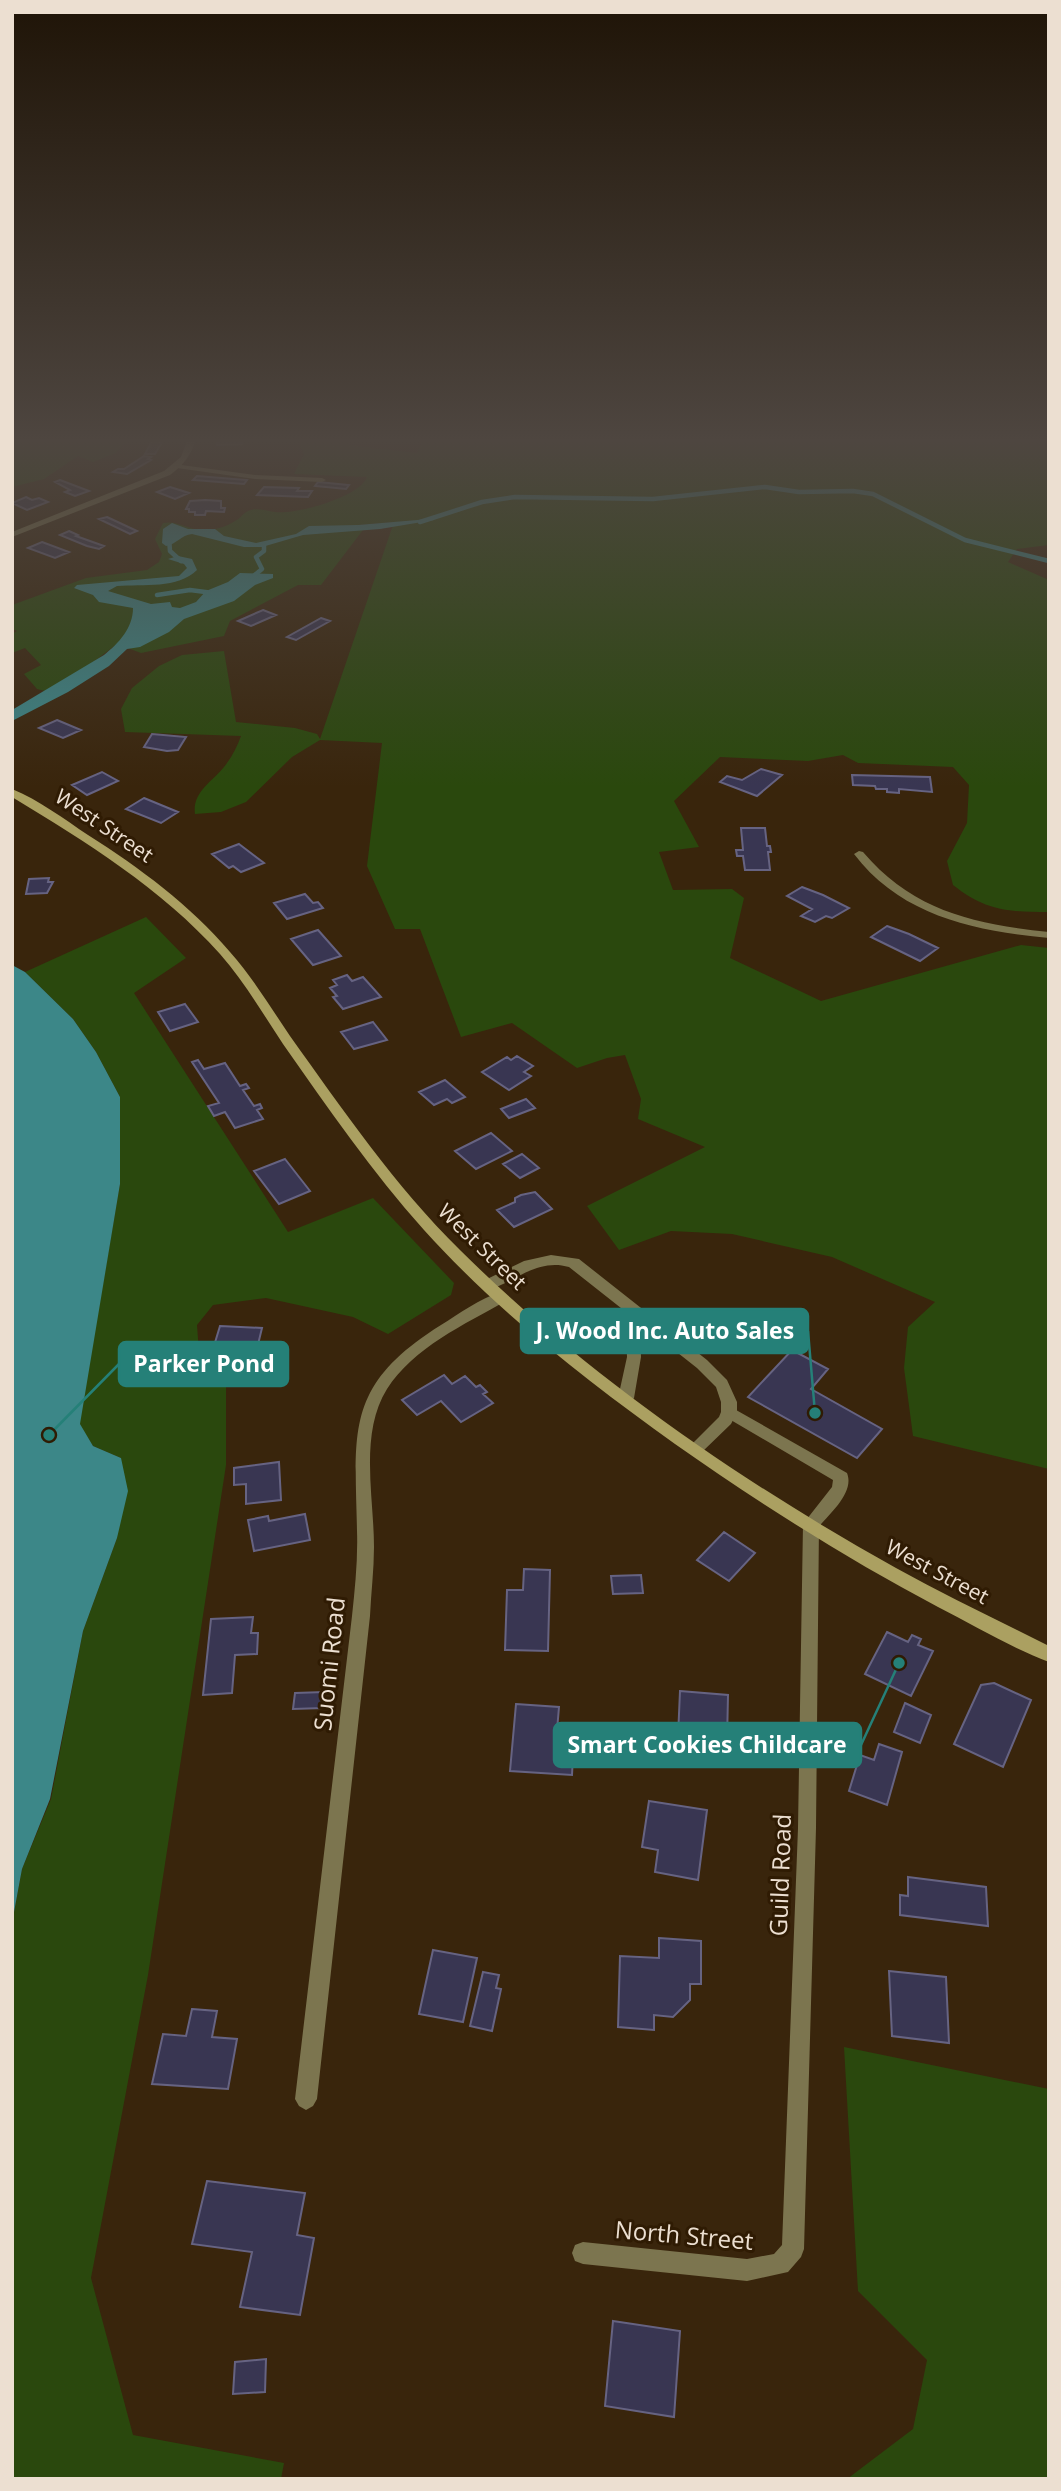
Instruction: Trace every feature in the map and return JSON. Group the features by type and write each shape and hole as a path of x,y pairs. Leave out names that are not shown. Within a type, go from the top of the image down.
{"main road":[{"name":"West Street","path":"12,792 127,864 210,937 236,968 386,1175 434,1232 495,1291 626,1398 811,1524 868,1560 1049,1655"}],"street":[{"path":"859,854 871,871 886,882 940,913 974,925 1049,935"},
{"name":"Suomi Road","path":"306,2099 361,1616 366,1548 363,1463 368,1420 380,1386 394,1370 429,1341 495,1291 537,1261 551,1258 568,1260 702,1364 722,1384 729,1402 729,1412"},
{"path":"626,1398 634,1357 632,1310"},
{"path":"696,1448 726,1420 729,1412 841,1477 840,1489 811,1524"},
{"name":"Guild Road","path":"795,2228 807,1828 811,1524"},
{"name":"North Street","path":"583,2253 747,2270 762,2269 780,2264 793,2249 795,2228"}],"green space":[{"path":"162,554 344,554 321,585 298,585 230,621 224,636 141,653 117,644 80,672 45,691 37,689 24,674 41,665 25,648 12,653 12,634 17,631 12,629 12,605 86,578 147,570 159,562"},
{"path":"383,554 1013,554 1008,562 1049,580 1049,912 1021,911 987,905 953,885 947,861 967,823 969,785 953,767 858,763 843,755 808,761 720,757 674,801 699,847 659,852 673,890 732,889 744,898 730,958 821,1001 1021,945 1049,948 1049,1469 913,1436 904,1368 908,1327 935,1302 832,1257 732,1234 671,1231 619,1250 587,1206 705,1147 638,1119 641,1099 625,1055 577,1068 512,1023 461,1037 420,929 395,929 367,866 382,743 320,740 292,757 246,802 221,812 195,814 200,793 227,763 241,736 125,732 121,709 132,688 159,666 182,655 224,651 236,722 295,728 317,734 320,739"},
{"path":"146,917 186,958 134,993 288,1232 373,1198 454,1283 451,1295 388,1334 353,1317 266,1298 213,1305 197,1325 199,1352 226,1387 226,1465 148,1975 91,2278 133,2435 284,2463 281,2479 12,2479 12,1923 22,1869 51,1799 83,1631 117,1538 121,1458 93,1446 79,1424 120,1184 120,1097 96,1052 73,1019 25,972"},
{"path":"844,2047 1049,2089 1049,2479 847,2479 913,2429 927,2360 858,2291"}],"water":[{"path":"178,556 192,559 197,570 170,583 117,586 108,591 151,604 170,602 172,607 180,608 196,602 206,591 228,582 240,573 273,574 273,578 255,585 234,601 184,619 169,632 140,647 127,649 109,666 68,692 12,721 12,710 104,655 120,640 131,622 133,608 99,602 93,595 74,588 77,585 179,576 187,568 184,564 168,559"},
{"path":"12,965 25,972 73,1019 96,1052 120,1097 120,1184 80,1424 93,1446 121,1458 128,1491 117,1538 83,1631 50,1799 22,1869 12,1923"}],"building":[{"path":"45,554 64,554 55,558"},
{"path":"263,610 276,615 251,626 238,621"},
{"path":"321,618 330,621 296,640 287,637"},
{"path":"57,720 81,730 63,738 39,728"},
{"path":"152,734 186,737 178,750 167,751 144,747"},
{"path":"761,769 782,775 757,796 720,782 727,776 742,780"},
{"path":"102,772 118,781 87,795 72,785"},
{"path":"852,775 930,777 932,792 899,789 899,793 887,792 887,789 876,789 875,786 853,785"},
{"path":"144,798 178,812 161,823 126,809"},
{"path":"741,828 765,828 767,846 770,846 771,852 768,852 770,870 745,870 743,856 737,856 736,850 743,850"},
{"path":"239,844 264,863 241,872 233,866 229,868 212,854"},
{"path":"49,878 48,882 53,882 47,893 26,894 29,879"},
{"path":"802,887 849,908 832,918 826,916 815,922 801,916 812,909 787,896"},
{"path":"305,894 313,903 318,902 323,908 287,919 274,903"},
{"path":"887,926 938,948 920,961 871,937"},
{"path":"318,930 341,956 313,965 291,939"},
{"path":"347,975 352,981 363,977 381,997 343,1009 333,997 337,996 330,988 337,985 333,980"},
{"path":"185,1004 198,1022 170,1031 158,1012"},
{"path":"373,1022 387,1040 354,1049 341,1032"},
{"path":"517,1056 533,1066 524,1072 531,1076 509,1090 482,1072 507,1057 511,1060"},
{"path":"198,1060 204,1069 225,1063 240,1086 246,1084 249,1088 243,1090 254,1106 260,1104 262,1108 257,1110 263,1119 235,1128 225,1112 214,1116 208,1106 219,1103 192,1062"},
{"path":"445,1080 465,1097 452,1103 447,1099 434,1105 419,1092"},
{"path":"526,1099 535,1108 509,1118 501,1109"},
{"path":"491,1133 512,1151 476,1169 455,1151"},
{"path":"522,1154 539,1168 520,1178 503,1164"},
{"path":"285,1159 310,1191 279,1204 254,1171"},
{"path":"535,1192 552,1209 514,1227 497,1210 515,1202 515,1198 521,1195"},
{"path":"220,1326 262,1328 254,1361 210,1359"},
{"path":"792,1350 828,1369 811,1389 882,1429 857,1458 748,1397"},
{"path":"444,1375 452,1384 465,1376 476,1387 480,1385 487,1392 483,1394 493,1403 461,1422 441,1401 417,1415 402,1400"},
{"path":"279,1462 281,1500 246,1504 246,1484 234,1485 234,1468"},
{"path":"305,1514 310,1540 254,1551 248,1520 268,1516 269,1521"},
{"path":"724,1532 755,1553 729,1581 697,1560"},
{"path":"524,1569 550,1570 548,1651 505,1650 507,1590 523,1590"},
{"path":"641,1575 643,1593 613,1594 611,1576"},
{"path":"253,1617 251,1633 258,1633 257,1654 235,1655 232,1693 203,1695 211,1619"},
{"path":"887,1632 908,1642 912,1635 921,1639 918,1645 933,1651 911,1696 865,1674"},
{"path":"994,1683 1031,1700 1003,1767 954,1744 981,1685"},
{"path":"680,1691 728,1695 727,1741 678,1737"},
{"path":"324,1692 323,1708 293,1709 295,1693"},
{"path":"905,1703 931,1715 920,1743 894,1732"},
{"path":"516,1704 559,1707 555,1754 573,1755 572,1775 510,1771"},
{"path":"879,1744 902,1752 887,1805 849,1791 860,1755 874,1760"},
{"path":"649,1801 707,1810 698,1880 655,1872 658,1850 642,1847"},
{"path":"908,1877 986,1887 988,1926 900,1915 900,1895 908,1896"},
{"path":"659,1938 701,1941 701,1984 690,1984 690,2000 673,2017 654,2015 654,2030 618,2027 620,1956 659,1958"},
{"path":"433,1950 477,1958 463,2022 419,2014"},
{"path":"889,1971 946,1977 949,2043 892,2036"},
{"path":"483,1972 499,1975 496,1988 501,1989 492,2031 470,2026"},
{"path":"192,2009 217,2011 212,2037 237,2039 228,2089 152,2084 163,2034 186,2036"},
{"path":"207,2181 305,2193 297,2235 314,2238 300,2315 240,2307 252,2252 192,2244"},
{"path":"613,2321 680,2331 674,2417 605,2406"},
{"path":"266,2359 265,2392 233,2394 235,2362"}],"waterway":[{"path":"174,554 181,561"},
{"path":"251,578 262,569 256,557 260,554"},
{"path":"1022,554 1049,561"},
{"path":"157,595 190,590 213,593"}],"place":[{"name":"J. Wood Inc. Auto Sales","path":"815,1413"},
{"name":"Parker Pond","path":"49,1435"},
{"name":"Smart Cookies Childcare","path":"899,1663"}]}
